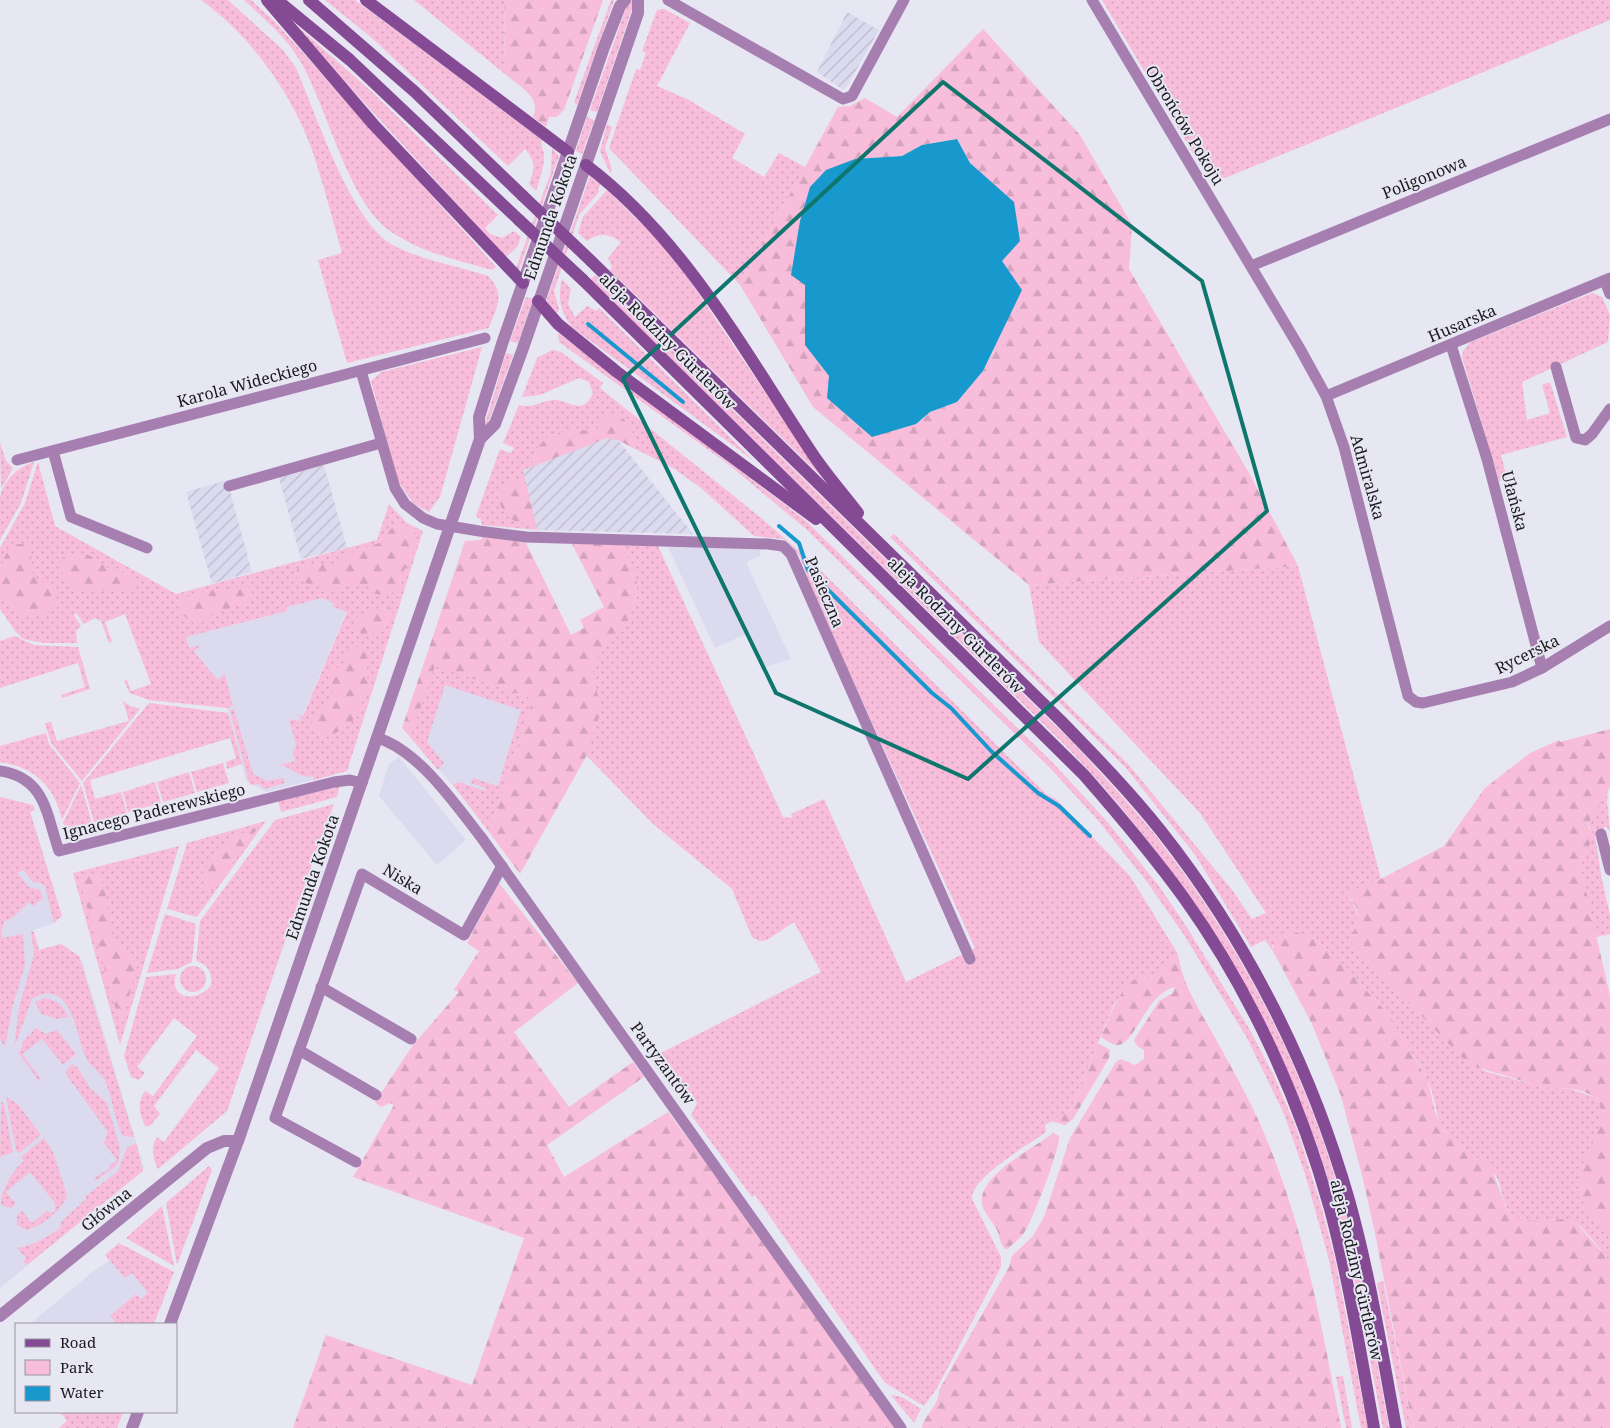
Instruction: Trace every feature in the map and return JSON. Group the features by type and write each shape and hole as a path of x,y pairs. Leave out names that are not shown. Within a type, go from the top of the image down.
{"main road":[{"path":"266,0 373,124 523,284"},
{"name":"aleja Rodziny Gürtlerów","path":"277,0 350,60 583,280 1084,775 1145,845 1186,900 1228,968 1286,1084 1303,1126 1330,1209 1356,1324 1374,1428"},
{"name":"aleja Rodziny Gürtlerów","path":"309,0 415,92 591,261 1061,721 1125,788 1161,832 1203,889 1249,963 1285,1029 1314,1096 1349,1201 1376,1317 1396,1428"},
{"path":"366,0 568,152"},
{"path":"586,165 616,189 651,222 697,278 812,452 883,547"},
{"path":"538,301 558,324 617,372 852,545"}],"street":[{"name":"Edmunda Kokota","path":"170,1323 238,1141 451,526 480,439 480,417 523,284 604,47 620,6 625,0"},
{"name":"Edmunda Kokota","path":"480,439 495,424 522,351 638,13 638,0"},
{"path":"668,0 843,99 852,96 904,0"},
{"name":"Obrońców Pokoju","path":"1092,0 1251,266"},
{"name":"Poligonowa","path":"1251,266 1610,119"},
{"path":"568,152 586,165"},
{"name":"Admiralska","path":"1251,266 1326,396 1344,447 1358,498 1407,692 1411,699 1423,704"},
{"path":"1607,279 1610,294"},
{"name":"Husarska","path":"1326,396 1607,279"},
{"path":"523,284 538,301"},
{"name":"Karola Wideckiego","path":"17,460 485,338"},
{"name":"Ułańska","path":"1451,345 1487,459 1542,668"},
{"path":"1556,367 1576,438 1585,440 1592,434 1610,409"},
{"path":"361,370 395,488 405,504 423,518 451,526"},
{"path":"229,486 381,443"},
{"path":"53,451 71,517 147,548"},
{"name":"Pasieczna","path":"451,526 526,536 768,544 786,548 791,554 970,959"},
{"name":"Rycerska","path":"1423,704 1499,686 1542,668 1610,626"},
{"name":"Partyzantów","path":"378,738 400,748 418,764 462,813 502,866 901,1428"},
{"name":"Ignacego Paderewskiego","path":"0,771 19,775 36,787 59,851 329,783 346,780 362,783"},
{"path":"1601,834 1610,870"},
{"name":"Niska","path":"356,1162 276,1118 362,874 464,935 502,866"},
{"path":"321,987 411,1040"},
{"path":"299,1050 376,1095"},
{"name":"Główna","path":"0,1316 207,1148 224,1140 238,1141"},
{"path":"132,1428 138,1413"}],"highlighted area":[{"path":"943,82 1202,281 1267,511 968,779 776,693 623,379"}],"shaded area":[{"path":"847,12 879,30 846,88 842,89 817,72"},
{"path":"607,438 618,440 693,534 537,530 522,470"},
{"path":"324,465 347,548 301,559 279,478"},
{"path":"227,480 252,572 212,584 186,492"},
{"path":"667,545 760,550 760,556 748,561 747,565 791,659 765,667 748,633 715,648"},
{"path":"356,589 301,719 314,780 266,792 246,780 227,708 233,706 225,675 218,681 193,652 199,646 189,649 185,637 287,611 286,607"},
{"path":"434,665 533,699 489,832 471,806 410,737"},
{"path":"399,757 466,840 437,865 379,796 389,764"},
{"path":"30,812 62,916 54,923 33,930 39,950 79,956 82,961 144,1168 0,1288 0,820"},
{"path":"121,1252 159,1298 154,1323 31,1323 94,1271"}],"green space":[{"path":"201,0 228,0 283,50 296,68 324,137 348,189 376,231 391,244 412,254 488,276 494,283 498,295 497,307 489,328 347,363 318,260 342,253 311,147 292,105 252,47 219,14"},
{"path":"244,0 251,0 276,23 496,267 492,270 452,259 413,245 390,231 375,217 350,176 320,103 300,61 281,36"},
{"path":"325,0 355,0 542,140 543,165 536,191 529,184 533,161 525,149 508,166 372,38"},
{"path":"414,0 504,0 505,74"},
{"path":"504,0 603,0 564,110 556,117 549,117 546,127 533,117 534,104 528,92 505,74"},
{"path":"611,0 614,0 577,105 574,102"},
{"path":"629,0 635,0 597,112 590,110"},
{"path":"1102,0 1610,0 1610,20 1225,178 1206,175"},
{"path":"664,9 690,23 657,86 689,100 745,134 732,158 764,177 779,153 805,167 740,285 609,148 636,69 640,70 646,53 642,51 657,10"},
{"path":"281,12 371,91 498,215 485,228 490,234 502,238 514,231 521,237 517,247 506,257"},
{"path":"983,29 1080,135 1132,225 1129,269 1249,473 1298,566 1029,585 813,407 740,285 838,107 850,106 865,98 897,117","holes":["957,139 970,163 986,179 1002,261 993,352 983,371 957,402 930,412 916,424 829,376 805,345 805,285 855,159 902,156 922,145"]},
{"path":"587,117 594,120 582,154 576,151"},
{"path":"607,124 612,127 605,148 612,170 610,173 600,151"},
{"path":"552,148 559,156 519,270 516,268 551,172"},
{"path":"590,176 601,185 598,188 599,192 579,215 554,291 559,309 557,313 546,302"},
{"path":"607,190 657,239 686,275 822,477 610,270 612,267 608,258 621,242 604,235 596,236 587,241 578,233 583,217"},
{"path":"595,275 1071,741 1146,824 1187,878 1244,966 1291,1060 1311,1108 1329,1158 1358,1262 1389,1428 1383,1428 1359,1301 1344,1238 1327,1176 1306,1116 1281,1057 1253,1001 1222,946 1187,894 1109,793 1066,746 590,280"},
{"path":"562,279 571,289 568,304 575,317 587,306 596,311 599,308 753,460 573,328 561,305"},
{"path":"1592,293 1602,297 1610,315 1608,342 1522,382 1527,420 1550,413 1542,385 1550,382 1567,437 1501,455 1507,479 1499,481 1462,357 1463,351 1471,342"},
{"path":"526,297 533,299 518,343 510,341"},
{"path":"558,333 805,520 1054,764 1105,819 1159,886 1250,1030 1274,1076 1297,1130 1320,1202 1335,1259 1368,1428 1361,1428 1329,1260 1306,1177 1284,1114 1247,1038 1184,935 1147,882 1096,818 1050,768 806,529 728,464 559,342"},
{"path":"482,347 440,497 429,512 414,504 397,480 371,381 381,372"},
{"path":"552,350 561,352 603,383 600,388 761,518 814,564 1046,794 1056,799 1130,876 1178,954 1157,975 1138,977 1114,1004 1070,1111 1045,1125 1046,1132 1002,1162 980,1181 974,1191 972,1199 1001,1257 1001,1267 937,1388 924,1406 885,1383 755,1195 752,1197 691,1115 697,1103 691,1092 674,1092 653,1062 659,1054 821,972 794,922 767,940 759,941 752,937 732,889 653,824 586,755 585,696 608,622 614,544 658,546 783,817 792,818 791,814 824,799 906,982 975,948 816,600 799,555 789,543 783,539 754,536 701,488 673,468 618,440 607,438 523,470 537,530 482,525 481,520 476,516 500,449 511,453 514,448 503,443 519,405 528,406 559,400 580,406 589,400 593,393 589,382 579,378 540,395 522,397 537,358"},
{"path":"506,353 513,355 488,423 485,424"},
{"path":"612,413 622,418 630,427 635,438 635,449 618,440 607,438 531,467 537,448 548,437 569,429 593,431 598,428 607,415"},
{"path":"0,443 6,461 13,468 1,489"},
{"path":"34,462 21,503 0,540 0,497 4,485 17,471"},
{"path":"38,462 55,526 176,594 377,540 389,504 407,523 423,531 347,771 314,780 313,776 300,775 279,765 295,761 293,751 296,746 289,719 299,721 301,717 293,713 303,716 347,612 333,607 334,603 322,598 287,607 287,611 186,637 189,648 200,645 194,652 218,680 225,674 233,706 227,708 149,700 130,693 124,681 127,680 131,691 151,684 125,614 105,622 112,641 109,643 101,621 95,618 84,624 76,613 74,615 81,626 76,631 77,643 44,643 23,639 15,631 0,609 0,548 25,503"},
{"path":"524,476 536,525 513,520 504,511 499,500 498,494 504,485 519,480"},
{"path":"399,521 417,535 412,555 404,571 400,589 382,595 374,594 371,592 371,588 366,585 357,584 327,590 305,583 297,578 297,570 305,565 330,566 345,555 382,542 395,523"},
{"path":"894,534 1128,764 1233,891 1252,919 1266,913 1200,813 1039,642 1029,585 1298,566 1381,879 1344,894 1355,906 1357,912 1358,922 1353,932 1484,1071 1542,1087 1570,1089 1594,1097 1600,1103 1607,1123 1599,1149 1586,1169 1588,1208 1610,1232 1610,1261 1588,1234 1574,1222 1559,1219 1528,1221 1521,1220 1510,1213 1496,1176 1484,1164 1450,1138 1441,1125 1428,1081 1389,1015 1336,957 1312,937 1272,945 1274,953 1265,940 1251,947 1196,856 1126,768 890,537"},
{"path":"483,536 526,543 571,635 584,628 580,620 604,607 572,544 604,543 620,547 633,567 638,591 633,609 620,634 600,654 595,664 594,681 600,709 588,753 520,874 489,832 533,699 435,666 410,737 402,728 465,541 481,540"},
{"path":"16,544 27,544 30,547 33,575 54,588 57,608 45,614 26,617 17,612 0,593 4,559"},
{"path":"75,554 88,555 107,568 132,575 136,578 137,584 124,591 78,590 65,580 61,568 62,558"},
{"path":"243,586 248,587 252,593 248,602 217,612 199,624 194,623 180,613 179,603 191,594"},
{"path":"388,607 392,609 393,614 380,632 362,634 354,629 354,620 367,610"},
{"path":"15,636 34,645 78,647 90,689 62,698 61,695 85,687 78,663 0,688 0,641"},
{"path":"362,646 367,649 371,658 366,670 369,687 355,718 346,728 327,737 322,737 312,731 312,720 333,695 328,682 329,672 341,666 351,651"},
{"path":"434,665 533,699 489,832 453,785 458,782 485,791 486,788 471,783 473,778 498,786 521,710 445,685 427,742 444,763 438,770 410,737"},
{"path":"123,701 130,706 140,709 82,781 51,743 45,723 51,722 57,741 129,721"},
{"path":"149,703 228,713 242,764 227,769 226,762 236,758 230,738 90,780 95,799 121,792 127,813 94,822 83,783"},
{"path":"234,709 253,774 267,781 284,778 285,783 264,789 259,784 251,785 249,783 230,710"},
{"path":"1610,729 1610,787 1588,824 1589,829 1595,835 1583,857 1581,869 1610,996 1610,1232 1588,1209 1582,1200 1578,1188 1583,1165 1599,1128 1601,1115 1599,1102 1587,1093 1572,1089 1538,1086 1485,1070 1465,1061 1349,940 1355,928 1358,915 1357,909 1350,898 1343,894 1381,879 1444,846 1485,788 1530,753 1559,740 1560,742"},
{"path":"46,733 49,744 80,783 62,820 54,797 41,780 23,768 0,762 0,746"},
{"path":"223,763 229,783 197,792 191,772"},
{"path":"189,772 195,793 163,802 157,782"},
{"path":"155,782 161,803 128,812 123,792"},
{"path":"81,785 92,823 68,830 63,823"},
{"path":"340,785 337,797 281,812 278,801"},
{"path":"1608,790 1607,801 1610,832 1606,826 1595,836 1610,915 1610,934 1596,937 1581,869 1583,857 1592,833 1588,824"},
{"path":"0,797 33,805 35,810 30,812 62,916 54,923 45,886 41,883 33,882 23,870 17,873 29,887 40,890 43,898 33,906 29,902 13,917 4,922 1,935 3,938 23,934 25,965 12,1009 5,1047 0,1039"},
{"path":"334,804 227,1111 158,1169 153,1153 157,1137 164,1142 219,1068 196,1050 154,1106 160,1114 150,1126 145,1126 140,1108 142,1095 145,1091 153,1096 197,1036 174,1018 137,1067 145,1073 139,1080 131,1077 124,1056 146,977 176,974 176,989 180,994 192,996 199,995 205,991 211,985 211,977 207,967 196,961 200,921 275,820"},
{"path":"266,821 197,917 167,909 187,843"},
{"path":"259,826 213,891 207,890 200,876 233,837"},
{"path":"179,846 120,1045 73,873"},
{"path":"100,874 114,933 127,953 138,962 121,1028 80,882 85,875"},
{"path":"499,883 578,983 514,1032 569,1107 633,1062 644,1077 547,1145 564,1177 668,1112 837,1338 901,1428 293,1428 326,1335 472,1385 524,1238 353,1177 394,1105 390,1103 381,1107 375,1102 413,1045 459,992 454,990 479,951 467,943"},
{"path":"165,914 196,924 192,962 178,969 147,973"},
{"path":"1288,930 1312,937 1336,957 1389,1015 1428,1081 1435,1112 1445,1132 1461,1147 1491,1167 1506,1208 1513,1216 1531,1221 1565,1219 1576,1223 1610,1261 1610,1428 1413,1428 1375,1233 1341,1096 1312,1024 1274,953 1274,942 1281,934"},
{"path":"31,932 34,932 39,950 61,944 79,956 134,1137 123,1136 105,1081 86,1058 75,1023 64,1001 55,995 45,994 32,999 14,1048 19,1007 34,954"},
{"path":"1178,954 1187,986 1250,1103 1282,1179 1312,1285 1341,1428 922,1428 935,1405 939,1390 1009,1267 1012,1256 1033,1236 1044,1217 1070,1138 1116,1062 1121,1059 1135,1065 1144,1059 1144,1050 1137,1046 1134,1040 1159,1001 1173,993 1175,987 1165,991 1156,999 1131,1036 1119,1045 1112,1044 1101,1037 1115,1004 1131,982 1138,977 1157,975"},
{"path":"193,966 202,970 206,979 202,988 193,992 184,988 180,979 184,970"},
{"path":"44,998 59,1004 68,1017 57,1019 41,1014 35,1002"},
{"path":"36,1028 46,1034 57,1030 76,1054 63,1065 42,1039 22,1054 41,1079 39,1081 19,1054 24,1040"},
{"path":"1098,1043 1110,1050 1109,1058 1073,1119 1065,1125 1051,1121 1070,1111"},
{"path":"72,1064 77,1067 90,1088 107,1103 120,1148 119,1160 115,1167 95,1181 94,1178 109,1169 109,1166 117,1160 104,1143 108,1132 65,1073"},
{"path":"6,1097 17,1103 41,1135 19,1153 16,1150"},
{"path":"1,1101 4,1104 13,1152 0,1157"},
{"path":"1053,1133 1059,1136 1056,1154 1039,1200 1024,1233 1008,1249 1005,1249 996,1228 983,1208 982,1197 987,1185 995,1175"},
{"path":"44,1138 53,1152 67,1195 65,1201 51,1217 26,1230 17,1225 17,1215 22,1211 32,1223 47,1211 52,1213 55,1210 55,1203 30,1172 6,1192 16,1204 11,1208 1,1205 1,1200 8,1181 24,1161 21,1157"},
{"path":"136,1143 143,1171 27,1265 23,1261 26,1258 17,1248 40,1241 60,1228 61,1222 86,1199 86,1196 118,1171 127,1148"},
{"path":"209,1166 212,1170 177,1265 166,1203"},
{"path":"162,1206 174,1266 126,1238"},
{"path":"119,1243 174,1272 154,1323 116,1323 110,1316 136,1294 141,1299 148,1293 132,1273 125,1278 105,1255"},
{"path":"1383,1281 1413,1428 1406,1428 1377,1283"},
{"path":"1343,1376 1352,1428 1346,1428 1336,1377"},
{"path":"891,1395 902,1397 921,1409 914,1423"},
{"path":"61,1413 123,1413 117,1428 59,1428 67,1421"}],"water":[{"path":"957,139 970,163 1014,202 1020,241 1002,261 1022,290 983,371 957,402 930,412 916,424 872,437 827,398 829,376 805,345 805,285 791,275 800,221 810,187 826,170 855,159 902,156 922,145"}],"waterway":[{"path":"588,324 683,402"},
{"path":"779,526 799,543 808,570 813,575 932,693 951,708 992,752 1038,793 1059,806 1090,836"}]}
